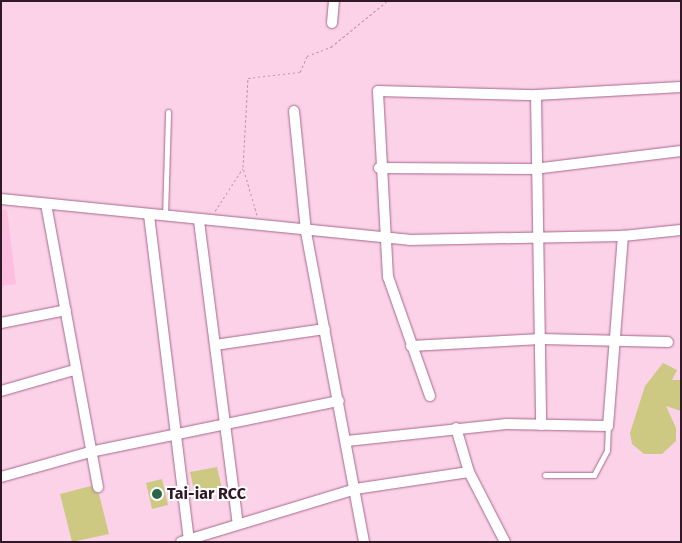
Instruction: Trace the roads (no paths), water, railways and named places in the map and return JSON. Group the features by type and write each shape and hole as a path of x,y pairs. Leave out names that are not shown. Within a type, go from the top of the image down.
{"street":[{"path":"332,23 334,1"},
{"path":"430,396 395,307 384,238 379,168 378,92 536,95 681,87"},
{"path":"536,95 534,169 538,238 542,425"},
{"path":"294,111 306,232 347,441 364,542"},
{"path":"379,168 534,169 681,151"},
{"path":"1,199 306,232 384,238 623,236 681,230"},
{"path":"46,204 66,310 74,370 98,487"},
{"path":"149,215 186,541 355,488 469,472"},
{"path":"204,221 215,345 238,524"},
{"path":"347,441 456,428 542,425 608,426 613,341 623,236"},
{"path":"1,324 66,310"},
{"path":"215,345 325,329"},
{"path":"411,346 541,339 668,342"},
{"path":"1,392 74,370"},
{"path":"1,477 90,452 339,401"},
{"path":"456,428 469,472 505,542"}],"lane":[{"path":"165,217 168,112"},
{"path":"545,475 594,475 607,451 608,426"}],"place":[{"name":"Tai-iar RCC","path":"157,494"}]}
